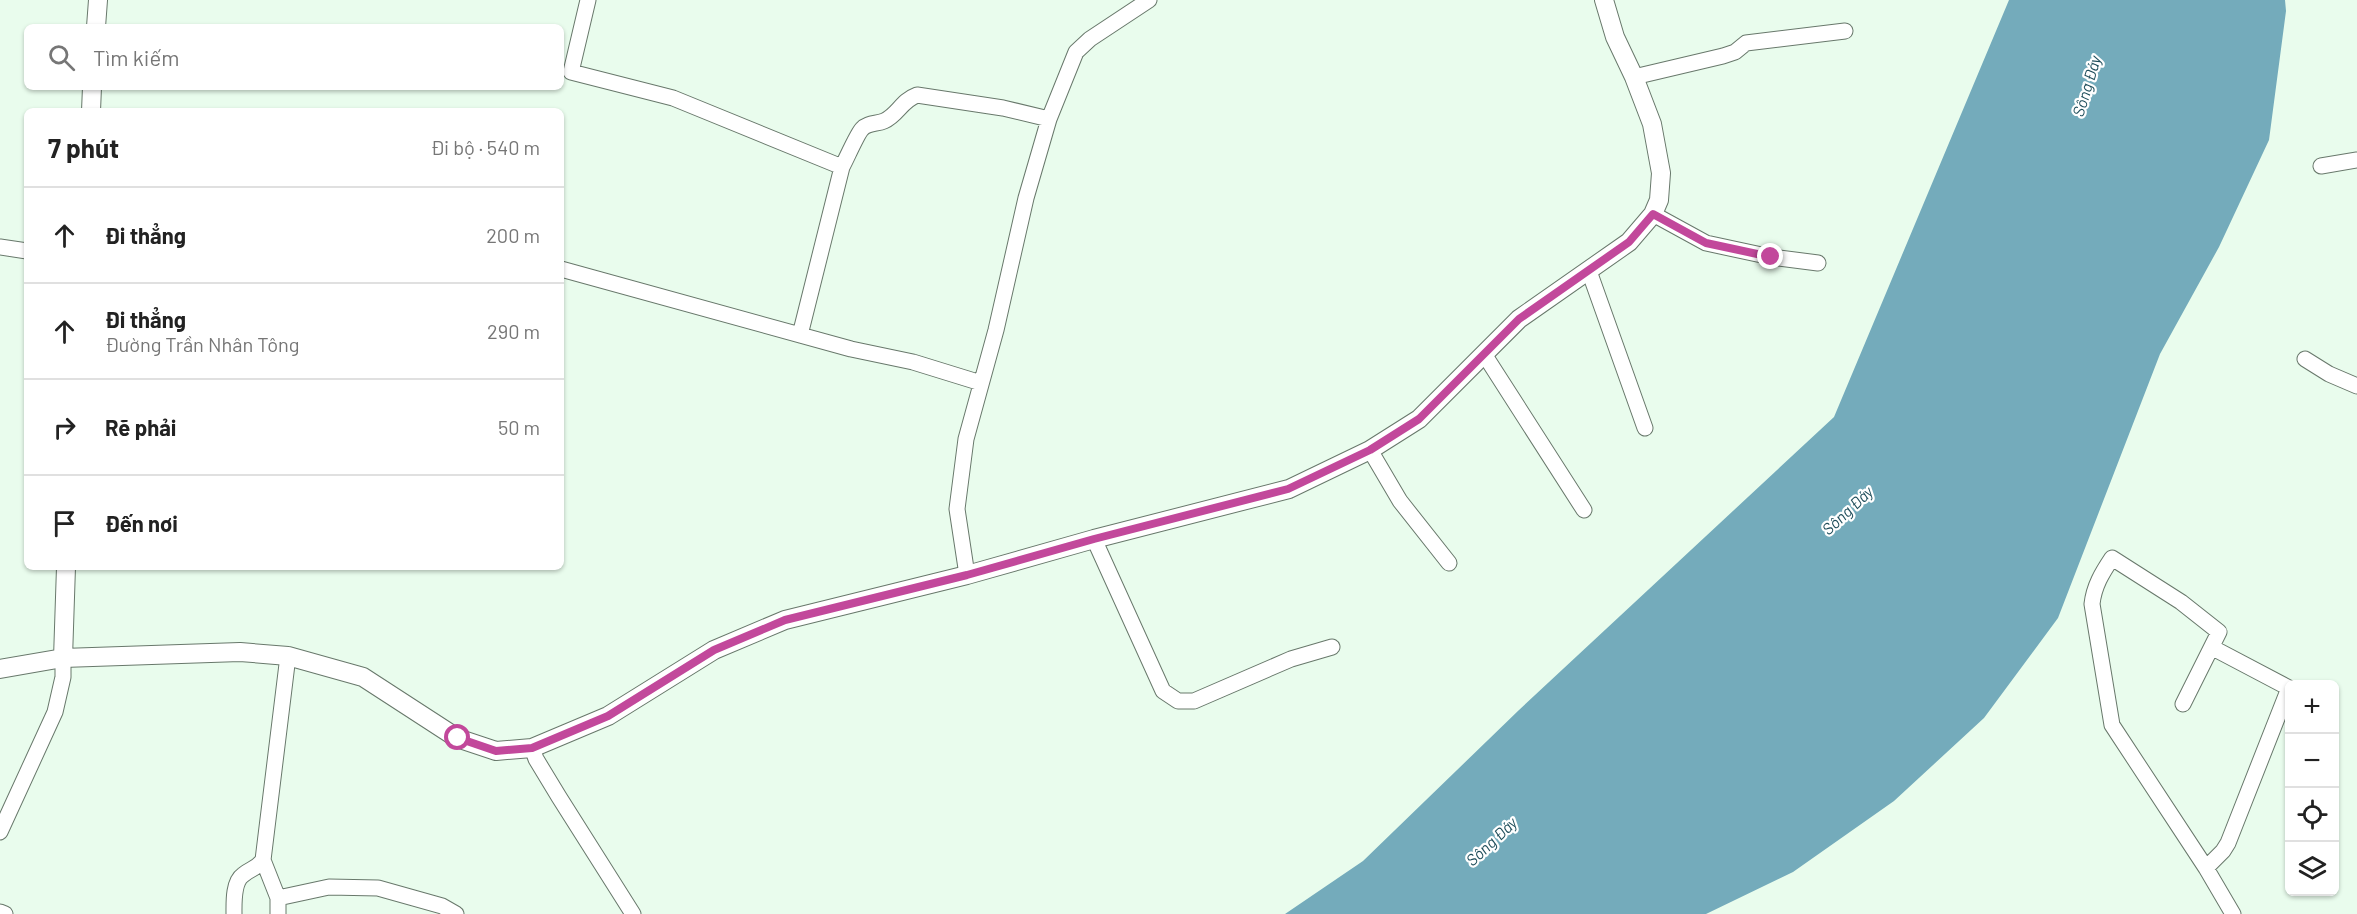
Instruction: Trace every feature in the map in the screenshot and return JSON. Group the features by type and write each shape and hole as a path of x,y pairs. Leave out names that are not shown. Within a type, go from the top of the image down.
{"street":[{"path":"96,24 98,0"},
{"path":"588,0 571,72 673,98 842,167"},
{"path":"967,575 957,509 966,439 996,330 1026,198 1049,119 1076,52 1090,39 1149,0"},
{"path":"0,669 63,658 240,652 288,656 363,677 458,738 496,751 532,748 608,716 714,650 785,620 967,575 1094,539 1288,489 1370,450 1419,419 1519,319 1629,242 1653,214 1659,200 1661,173 1652,124 1634,77 1615,37 1604,0"},
{"path":"1634,77 1723,56 1735,52 1746,43 1845,31"},
{"path":"91,108 92,90"},
{"path":"800,335 842,167 861,129 872,123 883,122 891,117 907,99 917,95 1004,108 1049,119"},
{"path":"2321,166 2357,160"},
{"path":"1653,214 1706,243 1771,257 1818,263"},
{"path":"0,247 24,251"},
{"path":"564,269 851,349 914,362 981,383"},
{"path":"1589,271 1645,428"},
{"path":"1484,354 1584,510"},
{"path":"2305,359 2329,374 2357,386"},
{"path":"1370,450 1400,501 1449,563"},
{"path":"1094,539 1163,691 1178,701 1185,703 1194,701 1291,659 1332,647"},
{"path":"2183,704 2219,632 2181,602 2112,558 2093,591 2092,604 2112,725 2206,868 2233,914"},
{"path":"0,832 55,712 63,677 66,570"},
{"path":"2206,868 2228,843 2289,688 2213,648"},
{"path":"278,914 278,898 263,860 288,656"},
{"path":"532,748 536,759 559,797 633,914"},
{"path":"231,912 239,879 263,860"},
{"path":"278,898 329,887 378,888 442,906 456,914"},
{"path":"0,912 5,914"}],"water":[{"name":"Sông Đáy","path":"2009,0 2285,0 2286,11 2269,140 2219,247 2160,354 2058,618 1984,718 1894,801 1793,872 1706,914 1285,914 1363,861 1519,710 1834,417"}],"route":[{"path":"458,738 496,751 532,748 608,716 714,650 785,620 967,575 1094,539 1288,489 1370,450 1419,419 1519,319 1629,242 1653,214 1706,243 1771,257"}]}
